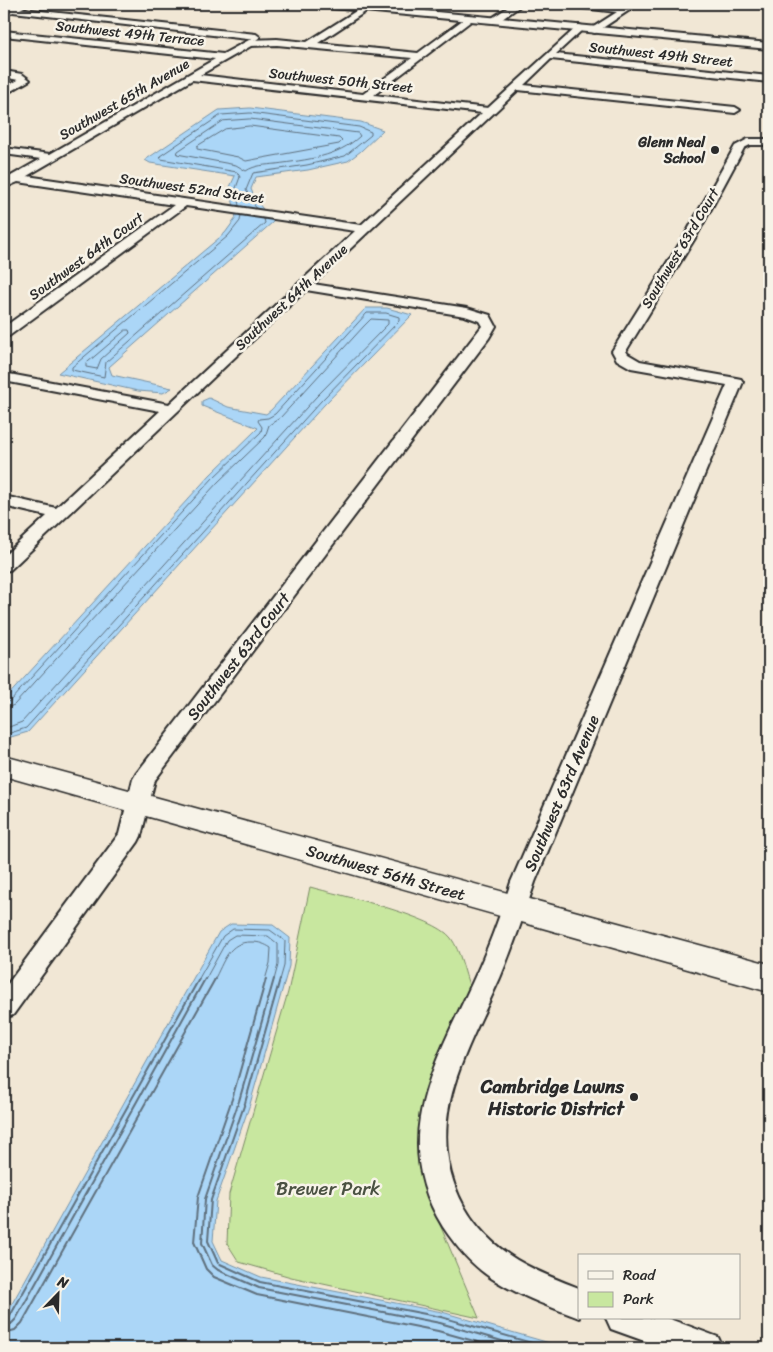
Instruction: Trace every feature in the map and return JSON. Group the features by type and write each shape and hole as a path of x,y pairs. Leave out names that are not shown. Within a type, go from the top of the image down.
{"main road":[{"path":"6,10 25,4"},
{"name":"Southwest 56th Street","path":"4,766 769,978"}],"street":[{"path":"321,4 367,8 383,6 471,18 769,46"},
{"path":"495,20 512,6 519,4"},
{"path":"565,4 626,10"},
{"path":"595,30 636,4"},
{"path":"309,45 367,8"},
{"path":"6,10 419,56"},
{"path":"365,97 471,18"},
{"name":"Southwest 64th Avenue","path":"4,566 579,28"},
{"name":"Southwest 49th Terrace","path":"4,33 224,56"},
{"name":"Southwest 65th Avenue","path":"4,186 224,56 258,39"},
{"name":"Southwest 49th Street","path":"549,56 769,79"},
{"path":"4,74 19,76 24,79 21,84 4,92"},
{"name":"Southwest 50th Street","path":"189,77 490,111"},
{"path":"517,87 734,110"},
{"name":"Southwest 63rd Court","path":"736,382 644,367 623,359 620,351 623,342 691,236 740,146 748,142 769,142"},
{"path":"4,151 52,158"},
{"name":"Southwest 52nd Street","path":"16,178 364,229"},
{"name":"Southwest 64th Court","path":"4,333 185,202"},
{"name":"Southwest 63rd Court","path":"4,1008 130,836 144,779 484,335 489,323 483,316 449,308 304,286"},
{"path":"4,377 172,408"},
{"name":"Southwest 63rd Avenue","path":"578,1303 532,1285 496,1263 470,1240 449,1212 436,1181 433,1160 434,1124 438,1093 447,1066 503,941 523,882 736,382"},
{"path":"4,501 59,514"},
{"path":"628,1320 707,1348"}],"green space":[{"name":"Brewer Park","path":"310,887 385,907 426,922 442,930 451,938 460,956 470,988 446,1046 420,1127 419,1169 479,1318 291,1277 239,1262 227,1243 229,1194 288,992"}],"water":[{"path":"250,108 361,122 383,130 348,161 308,170 256,177 251,189 255,199 273,222 109,367 112,375 172,388 163,393 138,391 58,373 225,233 236,218 230,187 235,176 150,163 145,160 219,110"},
{"path":"366,308 387,308 412,315 324,405 28,732 4,739 4,700 210,475 258,428 202,406 202,401 209,398 228,407 266,414"},
{"path":"231,924 273,925 290,938 289,966 250,1104 216,1201 213,1241 222,1260 261,1277 442,1312 567,1348 4,1348 4,1318 219,932"}],"place":[{"name":"Glenn Neal School","path":"715,150"},
{"name":"Cambridge Lawns Historic District","path":"634,1097"}]}
